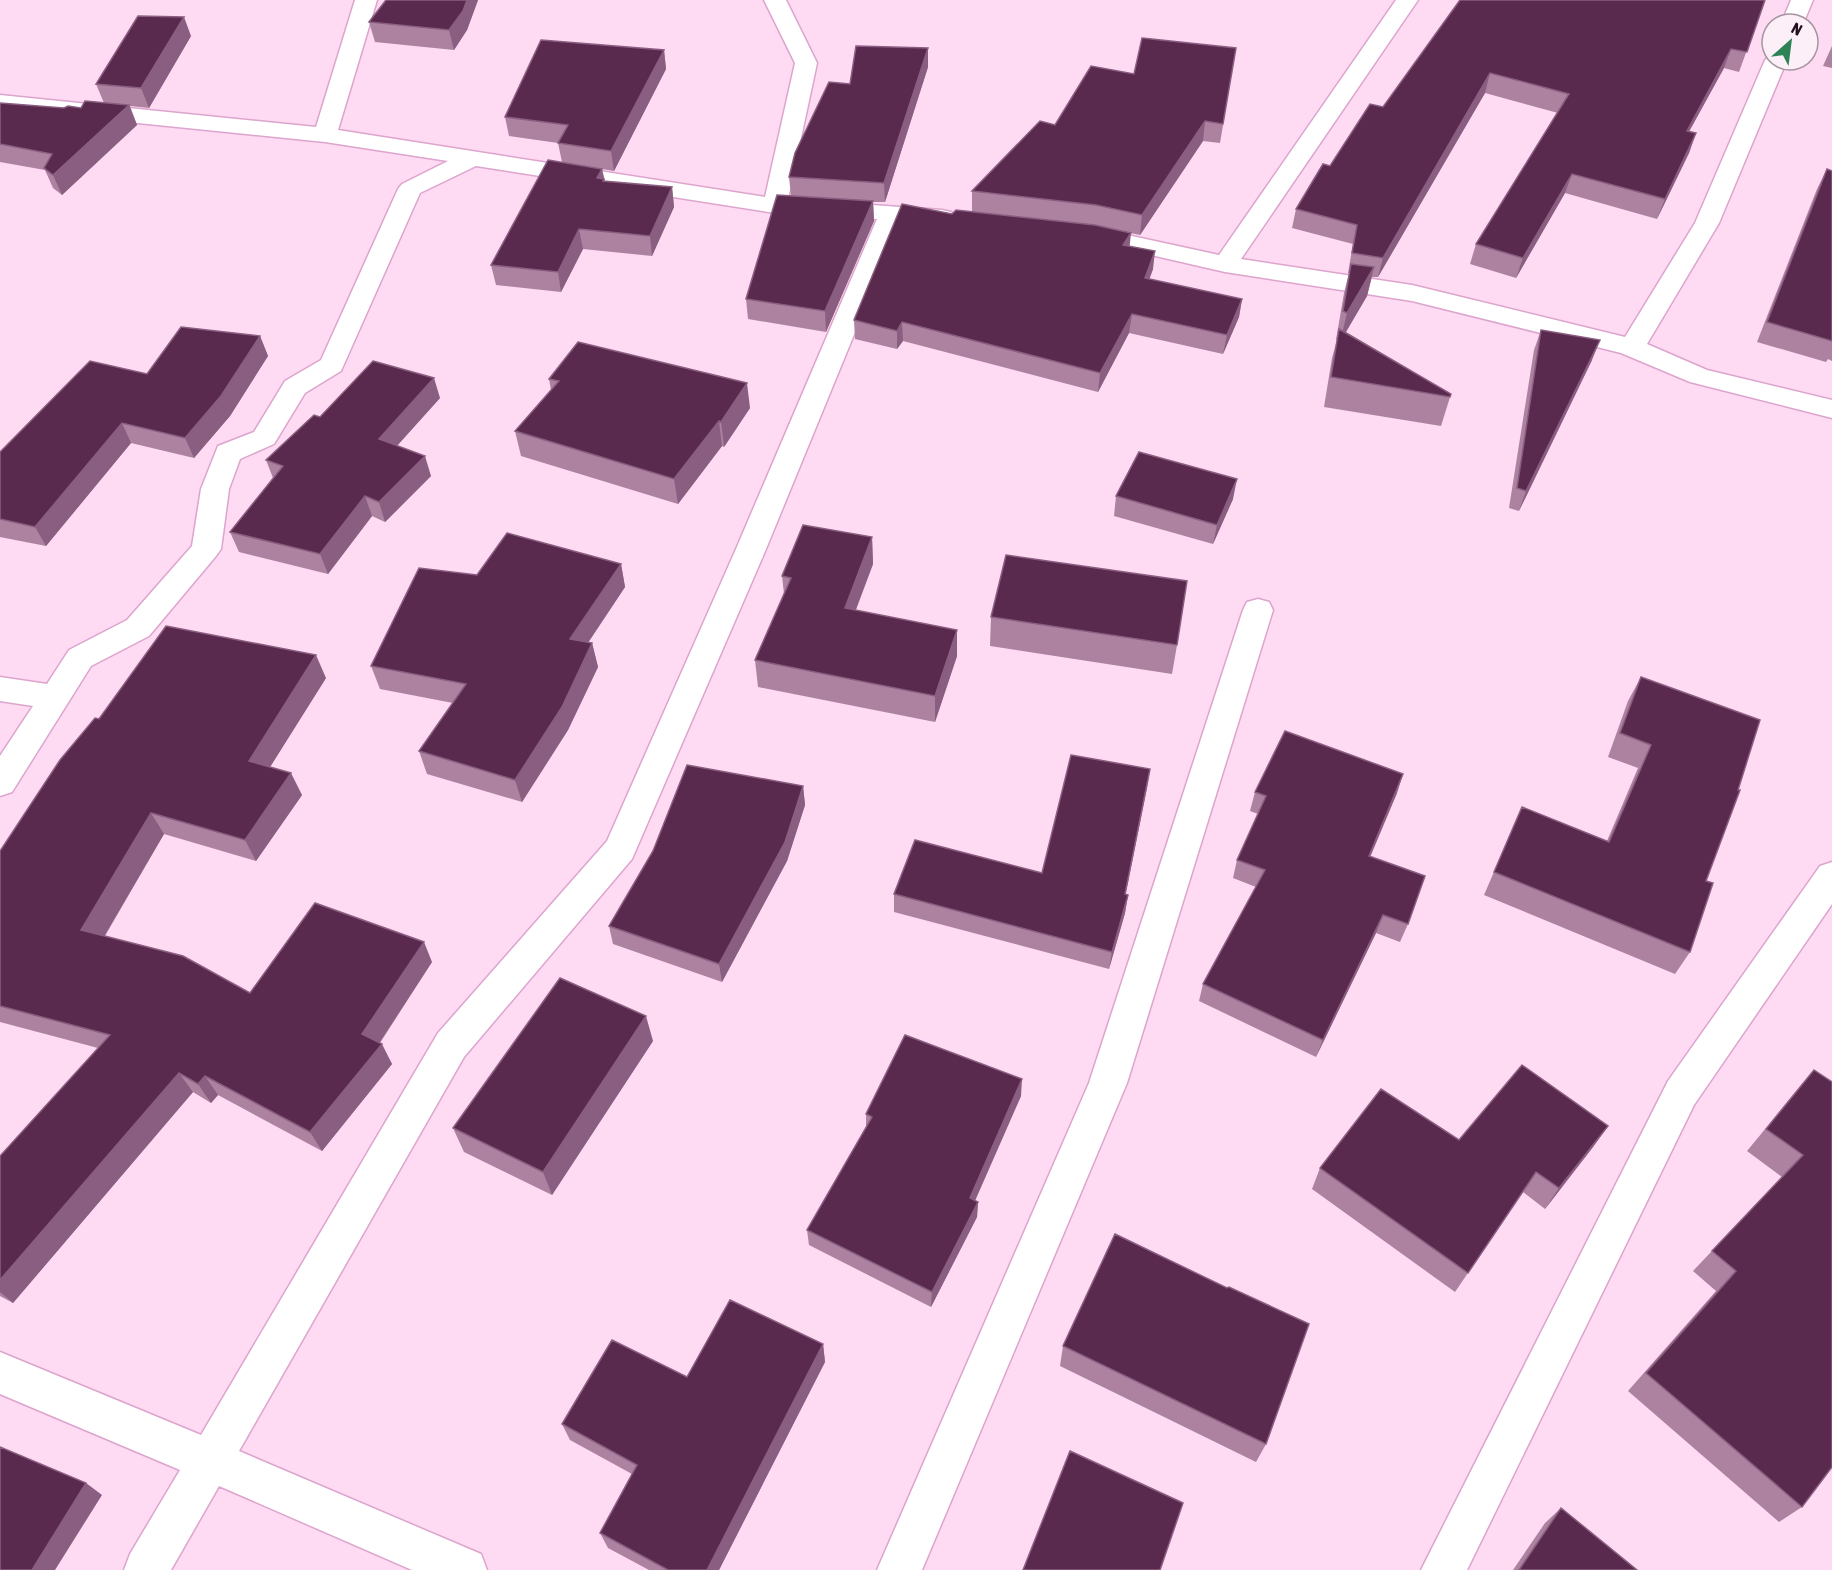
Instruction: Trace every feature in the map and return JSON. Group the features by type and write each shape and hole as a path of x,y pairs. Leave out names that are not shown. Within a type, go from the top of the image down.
{"street":[{"path":"325,135 366,0"},
{"path":"775,0 806,63 775,206"},
{"path":"1225,264 1407,0"},
{"path":"1629,347 1637,340 1707,223 1771,72"},
{"path":"0,102 325,135 775,206 892,212 964,220"},
{"path":"0,783 80,658 138,628 206,549 214,489 228,453 264,438 295,387 332,365 410,189 473,158"},
{"path":"146,1570 451,1045 620,849 751,549 892,212"},
{"path":"1059,230 1094,234 1225,264 1412,293 1629,347 1699,376 1832,409"},
{"path":"899,1570 1108,1083 1258,610"},
{"path":"0,689 55,698"},
{"path":"1443,1570 1681,1093 1832,876"},
{"path":"0,1373 465,1570"}],"building":[{"path":"386,0 467,0 463,11 449,30 369,22"},
{"path":"1460,0 1765,0 1747,52 1731,49 1687,131 1696,133 1665,199 1572,174 1523,258 1476,244 1569,94 1490,73 1383,258 1352,253 1357,225 1296,209 1323,164 1330,166 1370,104 1383,107"},
{"path":"138,16 184,17 141,88 96,84"},
{"path":"1142,38 1236,48 1223,124 1205,121 1142,215 1096,205 972,191 1040,121 1055,125 1091,66 1134,74"},
{"path":"541,40 664,50 611,151 558,143 568,125 505,117"},
{"path":"856,46 928,48 884,183 789,177 795,153 829,82 850,84"},
{"path":"85,101 129,105 53,175 44,168 52,154 0,144 0,103 81,108"},
{"path":"548,160 602,169 597,178 604,179 603,181 672,187 650,236 579,229 558,272 491,265"},
{"path":"1827,169 1832,171 1832,341 1767,322"},
{"path":"777,195 873,201 825,311 746,299"},
{"path":"902,204 952,214 956,210 1095,225 1131,233 1123,245 1155,251 1145,278 1242,299 1227,335 1132,314 1100,373 902,322 897,331 854,320"},
{"path":"1351,264 1374,267 1347,313 1343,311"},
{"path":"181,327 260,336 221,396 185,438 122,423 35,527 0,519 0,452 90,361 147,374"},
{"path":"1339,329 1451,394 1450,397 1331,377"},
{"path":"1541,330 1600,340 1526,491 1517,488"},
{"path":"578,342 747,383 721,422 719,421 674,479 515,431 559,381 549,379"},
{"path":"373,361 434,378 379,439 425,456 379,502 365,496 320,554 230,532 283,466 266,460 314,415 320,417"},
{"path":"1139,452 1237,479 1217,525 1116,496"},
{"path":"803,525 872,537 845,608 957,630 935,696 755,660 791,578 782,576"},
{"path":"507,533 621,564 570,639 592,643 562,707 515,780 419,751 466,684 371,666 419,568 477,575"},
{"path":"1006,555 1187,581 1177,645 991,617"},
{"path":"166,626 316,655 249,761 291,773 245,840 151,813 81,930 183,956 250,993 315,903 424,942 362,1034 382,1044 310,1132 205,1076 198,1084 179,1073 0,1280 0,1156 110,1035 0,1006 0,851 60,760 95,718 99,719"},
{"path":"1641,677 1760,720 1738,790 1740,790 1706,881 1713,883 1690,952 1494,872 1522,807 1609,842 1651,745 1620,733"},
{"path":"1285,731 1403,774 1369,856 1425,876 1408,924 1383,915 1323,1040 1203,984 1265,870 1237,860 1266,796 1255,792"},
{"path":"1071,755 1150,769 1125,894 1128,895 1112,952 894,894 915,840 1042,873"},
{"path":"687,765 803,786 785,842 719,964 609,926 653,851"},
{"path":"560,978 646,1016 543,1172 453,1128"},
{"path":"905,1035 1022,1079 970,1198 978,1202 932,1292 807,1230 872,1117 866,1114"},
{"path":"1522,1065 1608,1126 1559,1188 1536,1172 1468,1273 1320,1168 1381,1089 1459,1140"},
{"path":"1814,1070 1832,1082 1832,1467 1802,1507 1646,1373 1736,1271 1712,1251 1803,1155 1766,1129"},
{"path":"1115,1234 1227,1288 1309,1324 1266,1444 1063,1346"},
{"path":"730,1300 823,1344 707,1570 668,1570 600,1533 637,1465 562,1424 612,1340 687,1377"},
{"path":"0,1447 86,1483 32,1570 0,1570"},
{"path":"1070,1451 1183,1503 1160,1570 1023,1570"},
{"path":"1561,1508 1637,1570 1519,1570"}]}
